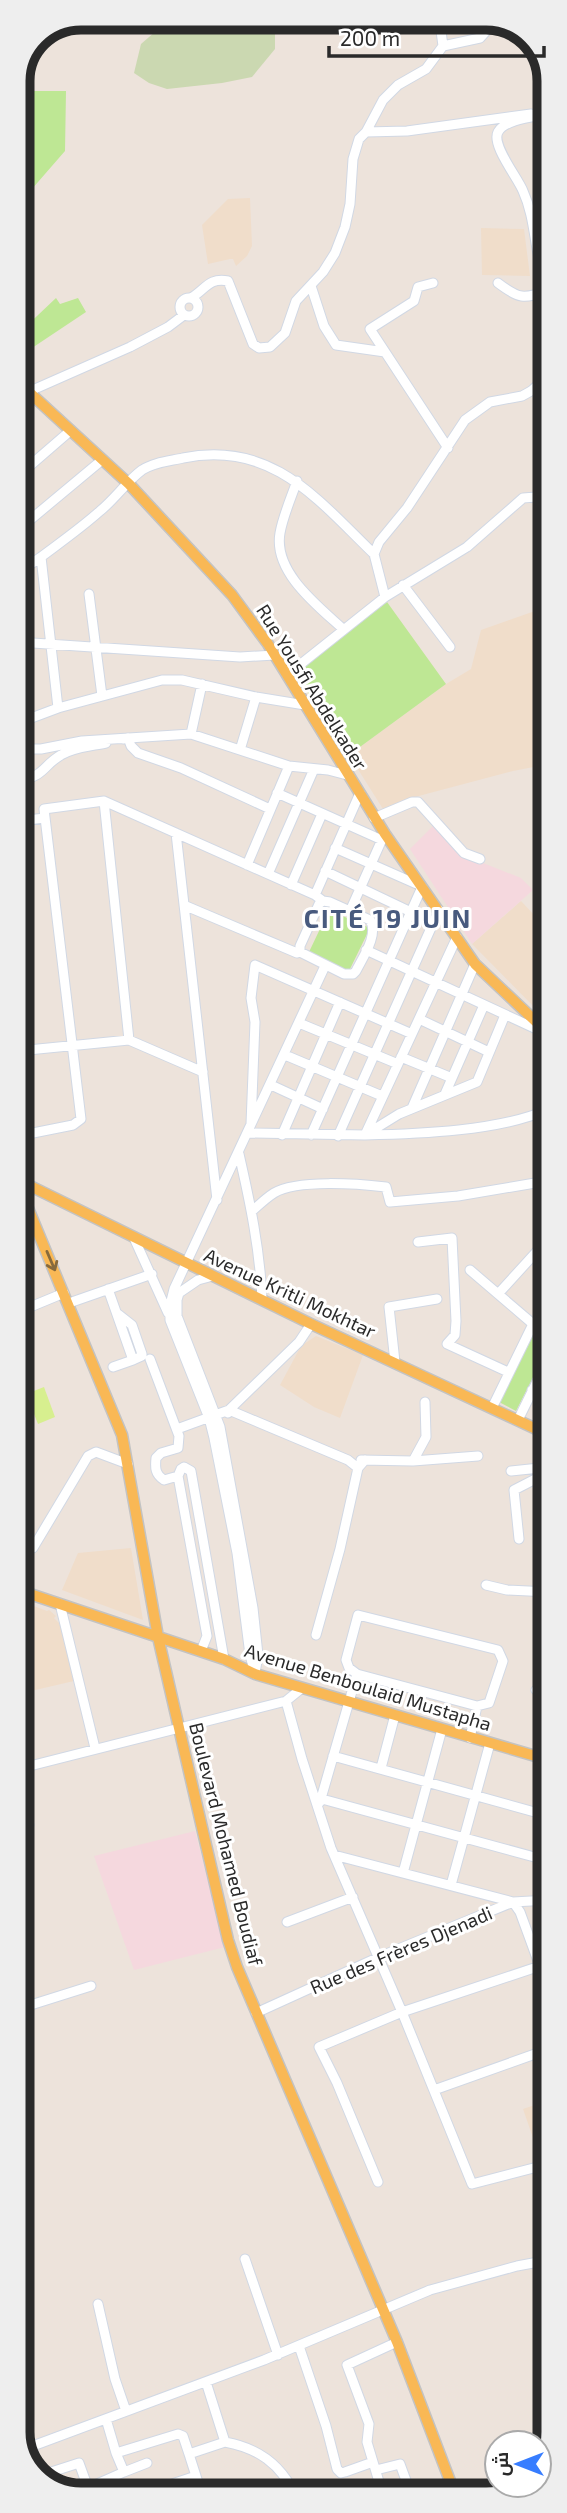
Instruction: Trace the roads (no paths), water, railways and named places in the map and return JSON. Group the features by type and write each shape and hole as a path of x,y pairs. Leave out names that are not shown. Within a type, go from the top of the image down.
{"main road":[{"name":"Rue Yousfi Abdelkader","path":"30,394 129,484 232,595 287,675 360,793 383,837 422,886 475,964 537,1024"},
{"name":"Avenue Kritli Mokhtar","path":"30,1188 537,1429"},
{"name":"Boulevard Mohamed Boudiaf","path":"30,1225 66,1298 122,1435 158,1637 228,1940 256,2013 397,2342 451,2483"},
{"name":"Avenue Benboulaid Mustapha","path":"30,1594 224,1659 255,1674 537,1757"}],"street":[{"path":"440,30 443,46"},
{"path":"30,391 130,347 168,327 181,315 181,302 185,298 195,297 211,282 219,279 228,281 253,344 265,349 270,347 285,333 296,301 323,272 335,253 345,227 353,159 359,139 366,132 383,100 398,85 426,69 443,46 480,38 487,30"},
{"path":"366,132 407,131 519,114 537,114"},
{"path":"537,117 506,124 498,131 497,138 502,154 523,190 537,238"},
{"path":"433,283 418,287 414,301 370,329 448,448"},
{"path":"498,283 516,297 537,294"},
{"path":"311,286 324,326 336,345 385,352"},
{"path":"181,315 191,316 196,313 198,307 195,297"},
{"path":"374,554 379,542 407,508 465,420 490,402 522,396 537,385"},
{"path":"30,466 70,431"},
{"path":"30,565 100,512 143,470 152,465 191,457 242,458 262,464 297,481 374,554 385,597"},
{"path":"30,520 102,460"},
{"path":"297,481 281,531 282,550 295,584 343,629"},
{"path":"287,675 385,597 467,547 523,498 537,497"},
{"path":"41,557 58,708"},
{"path":"403,585 450,647"},
{"path":"89,594 102,696"},
{"path":"30,643 240,657 275,656"},
{"path":"30,718 58,708 162,680 182,680 305,705"},
{"path":"191,734 202,684"},
{"path":"240,750 256,697"},
{"path":"30,749 41,750 82,741 191,734 289,766 347,775"},
{"path":"30,778 42,773 64,753 128,738"},
{"path":"128,738 131,746 138,752 181,768 270,809"},
{"path":"247,865 289,766"},
{"path":"268,874 314,769"},
{"path":"277,793 346,824 383,837 351,911"},
{"path":"300,952 300,946 319,904 325,872 360,793"},
{"path":"104,801 129,1040"},
{"path":"30,1134 73,1125 81,1119 44,809 104,801 370,920 373,932 353,974 344,974 300,952 186,906"},
{"path":"374,818 418,802 464,853 480,859"},
{"path":"291,884 322,814"},
{"path":"30,820 45,818"},
{"path":"176,833 217,1202"},
{"path":"311,1136 422,886 335,848"},
{"path":"325,872 411,912"},
{"path":"338,1136 439,910"},
{"path":"365,1135 457,937"},
{"path":"366,950 537,1029"},
{"path":"412,1108 475,964"},
{"path":"249,1131 255,1022 251,998 255,965 412,1034"},
{"path":"255,1674 250,1655 237,1553 212,1417 177,1316 177,1300 217,1202 325,966"},
{"path":"282,1135 340,1002"},
{"path":"445,1094 484,1005"},
{"path":"533,1020 537,1014"},
{"path":"365,1135 412,1108 477,1082 505,1015"},
{"path":"419,1019 489,1052"},
{"path":"299,1023 374,1055 428,1068 452,1078"},
{"path":"30,1050 129,1040 203,1072"},
{"path":"285,1055 382,1096"},
{"path":"271,1085 323,1109"},
{"path":"249,1131 311,1136 406,1135 509,1122 537,1113"},
{"path":"239,1154 252,1210 261,1268 261,1299"},
{"path":"252,1210 275,1192 289,1188 359,1184 386,1188 390,1202 458,1196 537,1183"},
{"path":"134,1238 152,1274 212,1417 220,1427 253,1608 258,1655 255,1674"},
{"path":"418,1242 452,1238 456,1321 455,1335 447,1344 508,1372"},
{"path":"498,1294 537,1251"},
{"path":"170,1320 174,1291 190,1265"},
{"path":"470,1270 533,1324"},
{"path":"30,1308 108,1289 152,1274"},
{"path":"179,1293 198,1280 214,1276"},
{"path":"108,1289 133,1360 113,1367"},
{"path":"395,1362 389,1307 437,1299"},
{"path":"492,1408 533,1324 537,1323"},
{"path":"177,1429 229,1409 299,1342 311,1324"},
{"path":"150,1359 179,1436 178,1448 161,1453 156,1458 155,1469 158,1476 164,1480 178,1476"},
{"path":"517,1420 537,1380"},
{"path":"532,1390 537,1392"},
{"path":"413,1461 426,1437 425,1402"},
{"path":"220,1427 229,1409"},
{"path":"229,1409 361,1464 478,1456"},
{"path":"30,1548 33,1548 88,1456 96,1452 128,1464"},
{"path":"316,1635 361,1464"},
{"path":"201,1651 207,1636 178,1476 184,1467 191,1471 224,1659"},
{"path":"511,1471 537,1470"},
{"path":"519,1539 514,1490 537,1476"},
{"path":"486,1585 507,1590 537,1591"},
{"path":"60,1604 94,1748"},
{"path":"360,1614 498,1650 503,1661 489,1703 477,1706 357,1674 349,1668 346,1660 356,1617 360,1614"},
{"path":"320,1803 357,1674"},
{"path":"30,1766 286,1700 302,1688"},
{"path":"286,1700 334,1855 472,2184 537,2167"},
{"path":"470,1738 477,1706"},
{"path":"381,1768 395,1715"},
{"path":"403,1873 442,1729"},
{"path":"451,1885 490,1743"},
{"path":"333,1756 537,1813"},
{"path":"320,1803 415,1824 537,1858"},
{"path":"334,1855 513,1902 537,1947"},
{"path":"287,1922 353,1897"},
{"name":"Rue des Frères Djenadi","path":"256,2013 379,1957 513,1902 537,1901"},
{"path":"378,2182 337,2082 318,2047 402,2012 537,1967"},
{"path":"30,2005 91,1986"},
{"path":"434,2090 537,2053"},
{"path":"245,2259 278,2355"},
{"path":"32,2446 278,2355 430,2290 537,2262"},
{"path":"98,2304 115,2379 126,2411"},
{"path":"378,2483 367,2442 369,2424 347,2365 397,2342"},
{"path":"299,2346 337,2469 341,2473 400,2464 407,2483"},
{"path":"206,2382 225,2442"},
{"path":"106,2418 124,2472"},
{"path":"116,2453 178,2434 183,2436 198,2483"},
{"path":"188,2454 225,2442 243,2445 274,2463 288,2483"},
{"path":"52,2474 78,2463 87,2483"},
{"path":"97,2483 147,2463"},
{"path":"175,2483 196,2476"},
{"path":"110,2479 111,2483"}],"district":[{"name":"CITÉ 19 JUIN","path":"388,919"}]}
